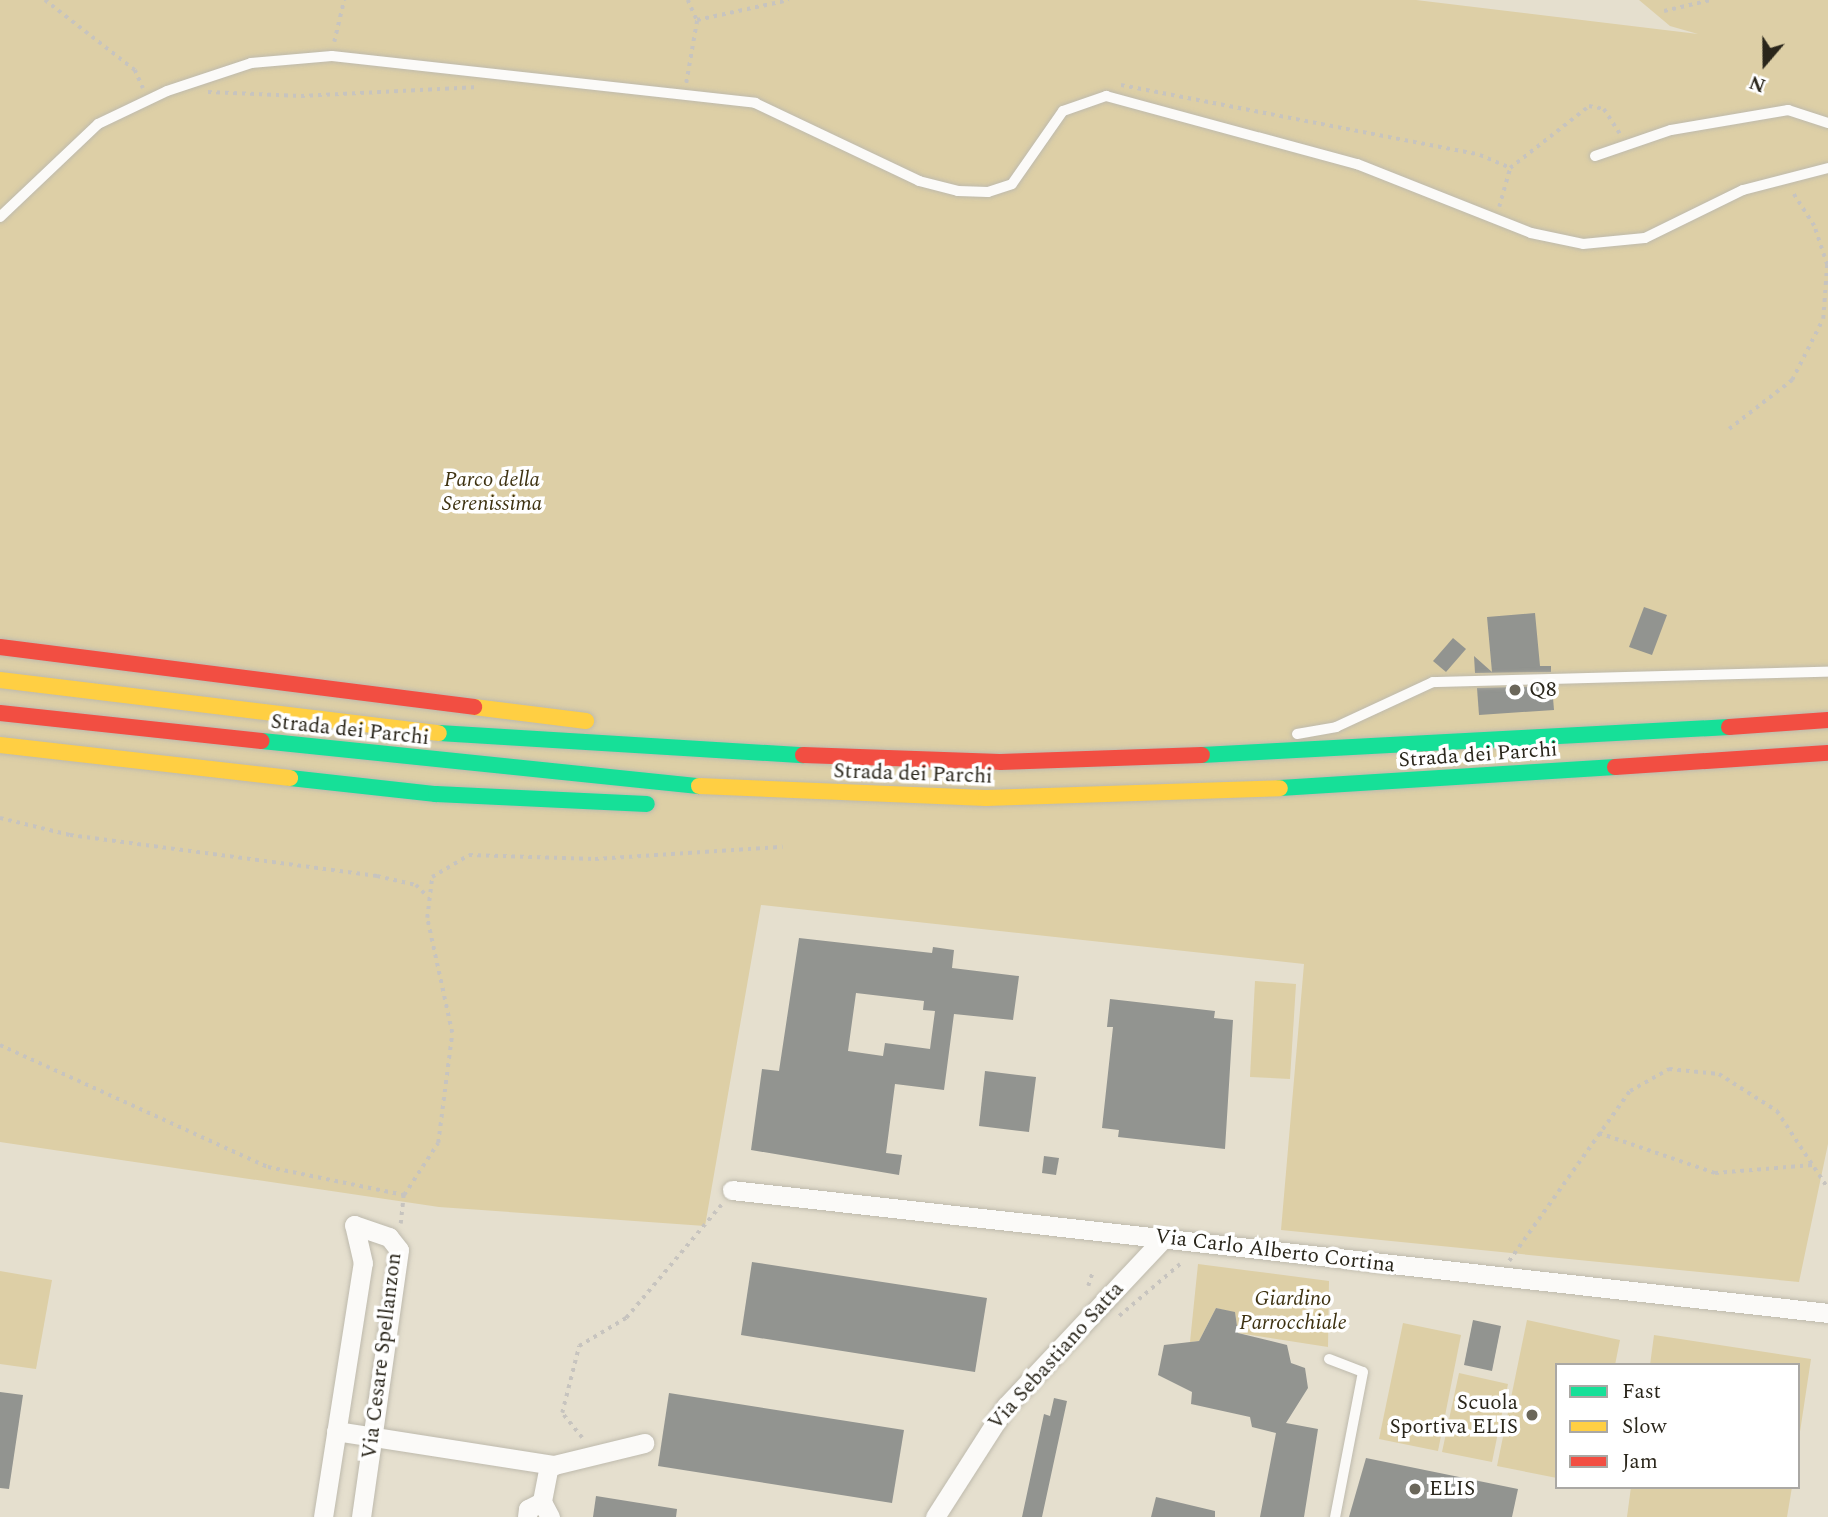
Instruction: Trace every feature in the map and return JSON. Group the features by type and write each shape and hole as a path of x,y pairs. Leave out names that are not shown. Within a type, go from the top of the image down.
{"highway":[{"path":"0,647 837,755"},
{"name":"Strada dei Parchi","path":"0,680 442,733 837,755 1170,760 1828,720"},
{"name":"Strada dei Parchi","path":"0,713 178,734 685,785 986,798 1221,792 1828,753"},
{"path":"0,745 436,794 670,805"},
{"path":"735,807 840,809 986,798"}],"street":[{"name":"Via Carlo Alberto Cortina","path":"732,1190 1825,1316"},
{"name":"Via Cesare Spellanzon","path":"323,1517 363,1263 354,1225 396,1242 361,1517"},
{"name":"Via Sebastiano Satta","path":"935,1517 1006,1406 1164,1238"},
{"path":"336,1431 550,1465 644,1443"},
{"path":"527,1517 528,1509 546,1510 550,1465"}],"lane":[{"path":"0,217 98,124 178,87 251,63 332,57 755,103 919,181 988,192 1012,184 1063,111 1106,96 1357,164 1556,241 1613,243 1679,226 1781,176 1828,168"},
{"path":"1595,156 1627,145 1787,110 1828,122"},
{"path":"1170,760 1336,727 1433,682 1828,672"},
{"path":"1329,1359 1363,1372 1335,1517"}],"path":[{"path":"45,0 135,70 148,100"},
{"path":"332,57 344,0"},
{"path":"685,96 697,20 688,0"},
{"path":"697,20 789,0"},
{"path":"1664,11 1711,0"},
{"path":"1106,96 1125,82 1315,127 1480,155 1510,168"},
{"path":"178,87 301,96 493,85"},
{"path":"1496,220 1510,168 1589,106 1604,109 1627,145"},
{"path":"1729,429 1792,380 1823,319 1827,265 1814,226 1781,176"},
{"path":"0,818 70,835 377,876 415,885 428,897"},
{"path":"396,1242 404,1195 438,1143 452,1033 426,918 432,877 469,855 595,859 783,847"},
{"path":"0,1045 268,1167 404,1195"},
{"path":"1508,1279 1509,1255 1630,1091 1669,1069 1719,1074 1777,1111 1828,1188"},
{"path":"1599,1133 1715,1173 1813,1165"},
{"path":"597,1456 562,1413 579,1346 626,1318 732,1190"},
{"path":"1119,1316 1180,1264"},
{"path":"1088,1286 1093,1271"}],"green space":[{"name":"Parco della Serenissima","path":"0,0 1416,0 1698,34 1670,26 1639,0 1828,0 1828,1144 1799,1282 1281,1230 1304,964 761,905 705,1226 439,1207 0,1142"},
{"path":"1255,981 1296,984 1290,1079 1250,1077"},
{"name":"Giardino Parrocchiale","path":"1198,1264 1329,1281 1328,1347 1238,1333 1235,1313 1216,1308 1199,1341 1190,1342"},
{"path":"0,1271 52,1280 36,1369 0,1364"},
{"name":"Scuola Sportiva ELIS","path":"1527,1320 1620,1340 1615,1363 1555,1363 1555,1478 1497,1466"},
{"name":"Scuola Sportiva ELIS","path":"1403,1323 1461,1335 1438,1451 1379,1439"},
{"path":"1654,1335 1811,1359 1800,1432 1800,1363 1650,1363"},
{"path":"1459,1373 1508,1384 1492,1462 1442,1452"},
{"path":"1631,1489 1792,1489 1787,1517 1627,1517"}],"building":[{"path":"1644,607 1667,615 1652,655 1629,647"},
{"path":"1535,613 1540,666 1551,666 1551,672 1475,673 1474,656 1492,672 1487,617"},
{"path":"1453,638 1466,649 1446,672 1433,661"},
{"path":"1552,686 1554,710 1479,715 1477,688"},
{"path":"799,938 932,953 933,947 954,950 952,968 1019,976 1013,1020 954,1014 944,1090 895,1084 886,1153 902,1155 899,1175 751,1150 762,1069 779,1071","holes":["856,993 924,1001 923,1010 935,1011 930,1049 885,1043 883,1056 848,1051"]},
{"path":"1110,999 1215,1011 1214,1018 1233,1020 1225,1149 1118,1137 1119,1130 1102,1128 1113,1027 1107,1027"},
{"path":"985,1071 1036,1077 1029,1132 979,1126"},
{"path":"1044,1156 1059,1158 1056,1175 1042,1173"},
{"path":"752,1262 987,1298 975,1372 741,1335"},
{"path":"1216,1308 1235,1312 1238,1333 1287,1345 1291,1363 1305,1368 1308,1388 1286,1423 1318,1429 1304,1517 1260,1517 1276,1433 1252,1427 1250,1417 1191,1404 1192,1392 1158,1375 1164,1345 1199,1341"},
{"path":"1473,1320 1501,1326 1492,1371 1464,1365"},
{"path":"0,1392 23,1395 9,1489 0,1488"},
{"path":"669,1393 904,1430 892,1503 658,1466"},
{"path":"1054,1398 1067,1401 1042,1517 1022,1517 1044,1414 1050,1416"},
{"name":"ELIS","path":"1366,1458 1518,1489 1512,1517 1349,1517"},
{"path":"596,1496 677,1509 676,1517 593,1517"},
{"path":"1156,1497 1215,1511 1215,1517 1151,1517"}],"traffic: fast":[{"path":"1202,755 1729,727"},
{"path":"439,733 803,755"},
{"path":"262,741 699,786"},
{"path":"1280,788 1615,767"},
{"path":"290,778 436,794 647,804"}],"traffic: slow":[{"path":"0,680 439,733"},
{"path":"474,707 586,721"},
{"path":"0,745 290,778"},
{"path":"699,786 986,798 1280,788"}],"traffic: jam":[{"path":"0,647 474,707"},
{"path":"0,713 262,741"},
{"path":"1729,727 1828,720"},
{"path":"1615,767 1828,753"},
{"path":"803,755 1000,762 1202,755"}],"place":[{"name":"Q8","path":"1515,690"},
{"name":"Scuola Sportiva ELIS","path":"1532,1415"},
{"name":"ELIS","path":"1415,1489"}]}
